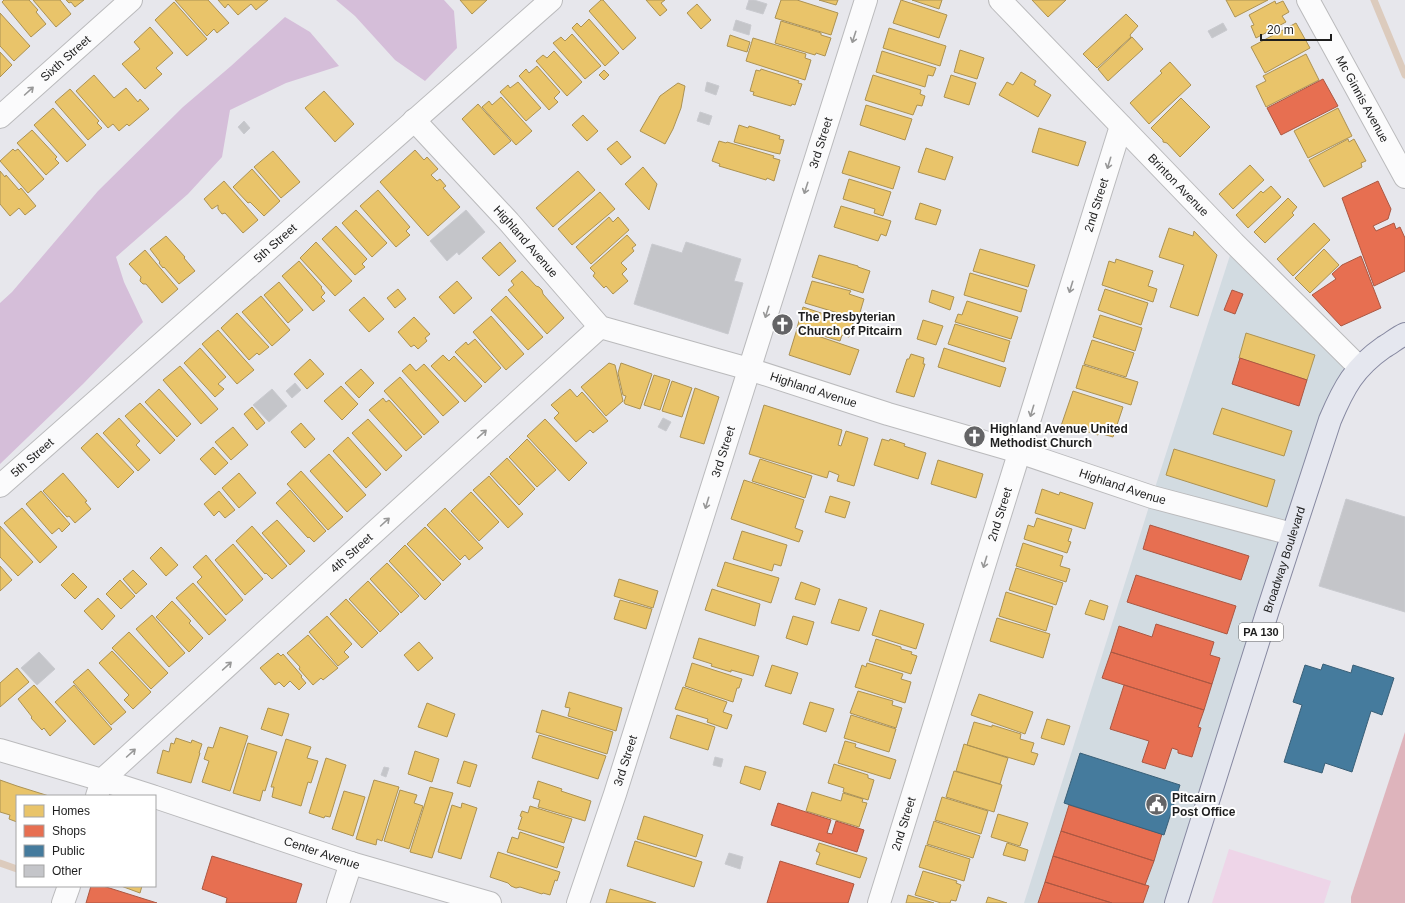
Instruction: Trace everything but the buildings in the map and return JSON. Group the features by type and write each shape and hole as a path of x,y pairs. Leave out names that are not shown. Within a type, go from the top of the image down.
{"main road":[{"name":"Broadway Boulevard","path":"1176,903 1292,534 1330,420 1341,393 1360,367 1372,356 1405,334"}],"street":[{"name":"Sixth Street","path":"0,117 131,0"},
{"name":"5th Street","path":"0,486 551,0"},
{"name":"3rd Street","path":"578,903 615,794 866,0"},
{"name":"Mc Ginnis Avenue","path":"1308,0 1405,177"},
{"name":"Brinton Avenue","path":"1003,1 1234,243 1360,367"},
{"name":"Highland Avenue","path":"414,120 509,222 600,327 749,369 888,414 1019,452 1152,497 1292,534"},
{"name":"2nd Street","path":"879,903 1121,126"},
{"name":"4th Street","path":"100,788 600,327"},
{"path":"0,750 100,788 146,795"},
{"name":"Center Avenue","path":"156,797 351,863 490,903"},
{"path":"338,903 351,863"},
{"path":"63,903 69,887"}],"shaded area":[{"path":"336,0 444,0 454,11 457,48 425,81 395,60 355,16"},
{"path":"285,17 310,32 339,66 286,83 230,110 222,157 188,194 116,257 124,282 143,322 83,384 0,464 0,303 12,292 98,191 183,107"},
{"path":"1234,243 1359,367 1176,903 1024,903 1152,497"},
{"path":"1405,732 1405,903 1351,903 1351,897"},
{"path":"1229,849 1331,881 1324,903 1212,903"}],"waterway":[{"path":"1374,0 1405,75"},
{"path":"0,863 16,869"}],"place":[{"name":"The Presbyterian Church of Pitcairn","path":"782,324"},
{"name":"Highland Avenue United Methodist Church","path":"975,436"},
{"name":"Pitcairn Post Office","path":"1156,805"}]}
